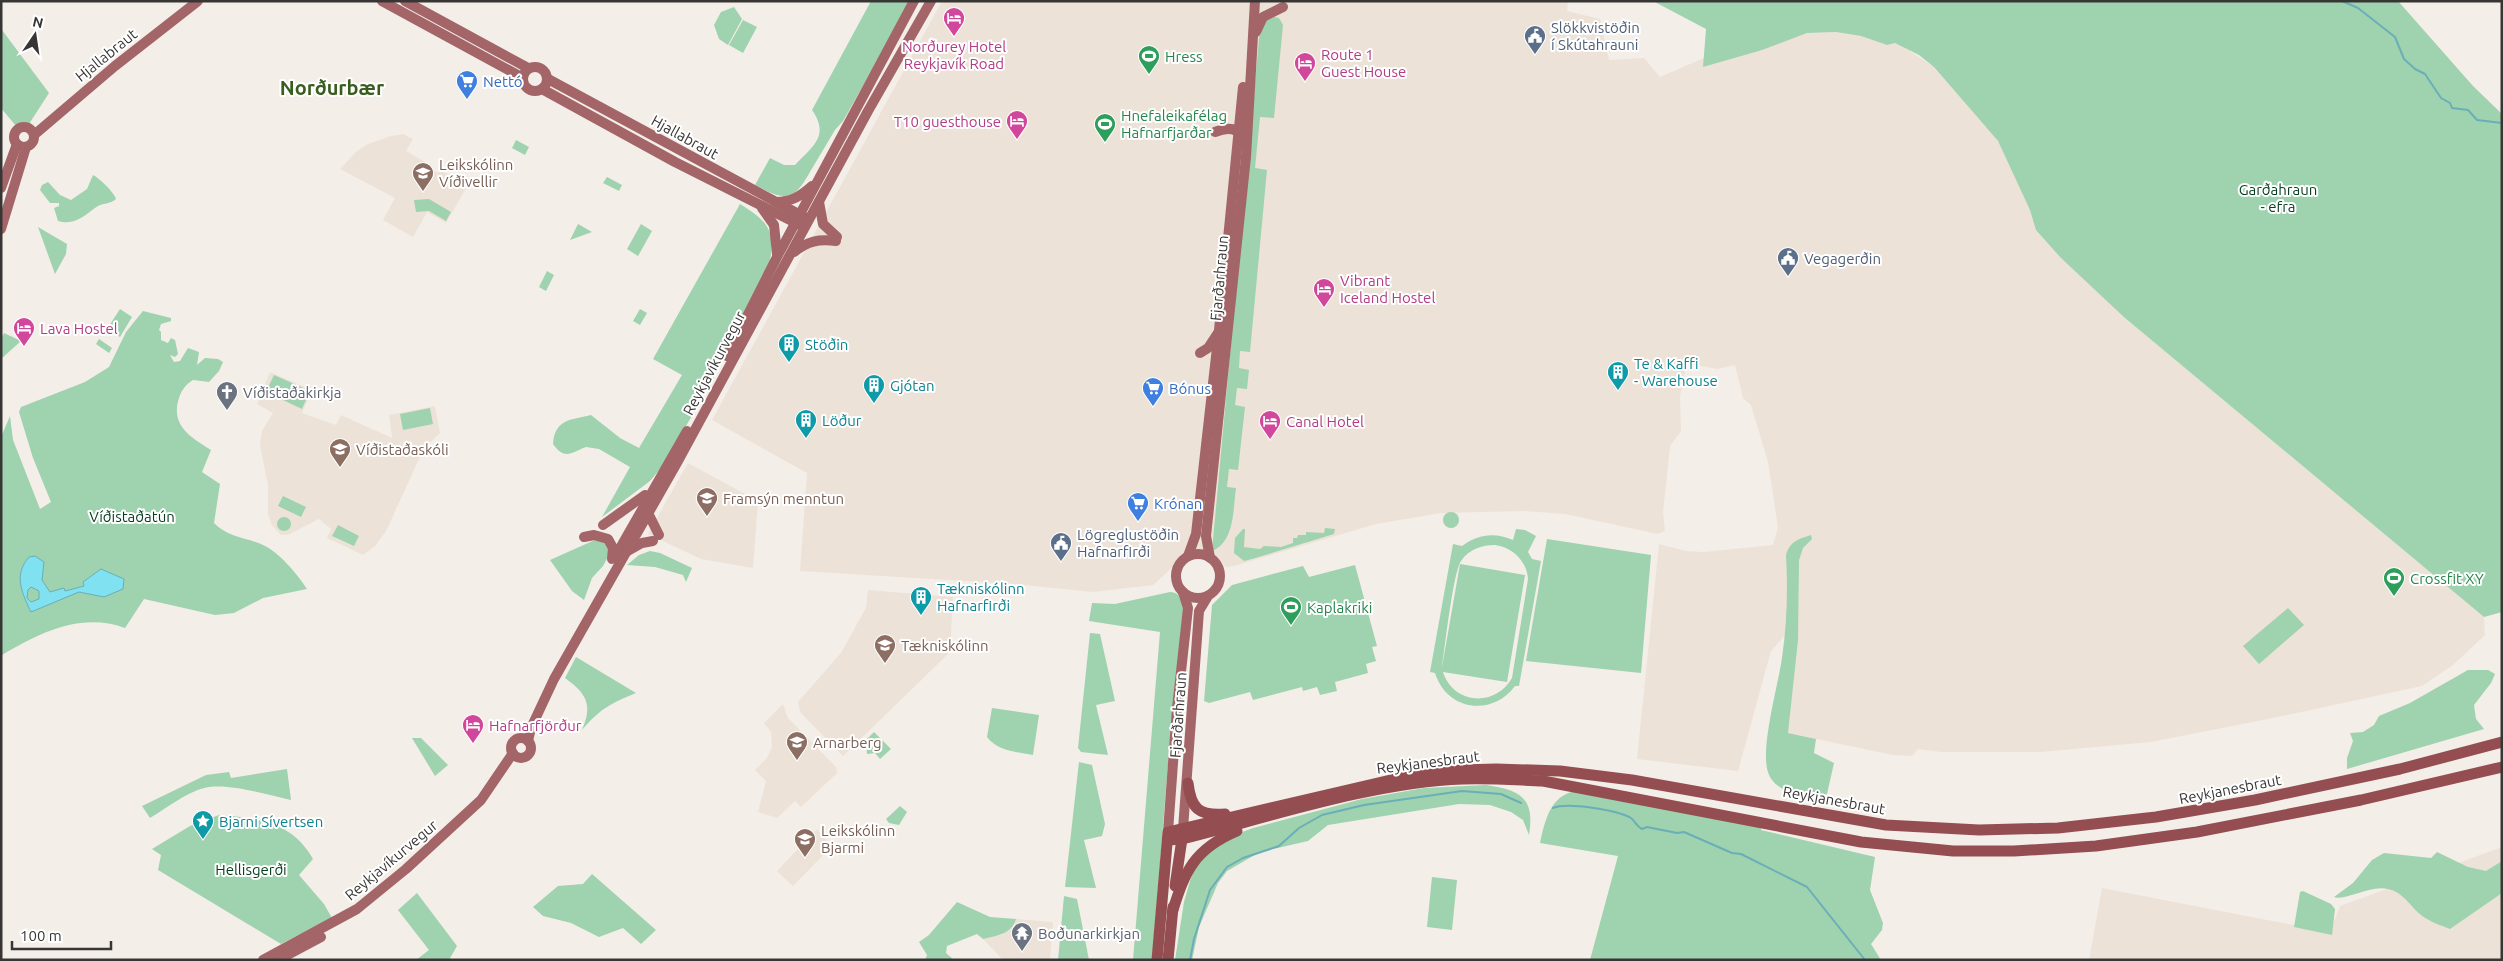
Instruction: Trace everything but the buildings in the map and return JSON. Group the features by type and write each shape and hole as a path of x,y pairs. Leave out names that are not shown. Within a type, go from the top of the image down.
{"highway":[{"name":"Reykjanesbraut","path":"1183,834 1252,811 1415,776 1461,770 1534,770 1632,780 1886,825 1979,830 2032,830 2132,820 2246,802 2400,769 2502,742"},
{"name":"Reykjanesbraut","path":"1168,836 1278,815 1398,787 1462,779 1504,779 1542,781 1861,842 1953,851 2014,851 2082,847 2177,835 2361,800 2502,766"},
{"path":"2484,771 2502,770"},
{"path":"1188,783 1191,800 1203,813 1252,811"},
{"path":"1172,913 1183,878 1195,859 1204,850 1221,838 1278,815"},
{"path":"1168,960 1172,913 1183,834"},
{"path":"1156,960 1168,836"}],"main road":[{"name":"Hjallabraut","path":"32,132 190,1"},
{"name":"Hjallabraut","path":"32,132 198,1"},
{"path":"382,1 526,73"},
{"path":"405,1 526,73"},
{"name":"Reykjavíkurvegur","path":"524,740 548,679 700,407 776,257 914,1"},
{"name":"Reykjavíkurvegur","path":"524,740 554,679 931,1"},
{"name":"Fjarðarhraun","path":"1188,556 1196,534 1219,330 1249,1"},
{"name":"Fjarðarhraun","path":"1210,558 1206,536 1246,157 1255,1"},
{"path":"1252,48 1259,21 1273,11 1283,7 1275,1"},
{"path":"536,67 542,69 548,79 542,89 532,91 527,89 526,73 536,67"},
{"name":"Hjallabraut","path":"548,79 774,202 807,224"},
{"name":"Hjallabraut","path":"542,89 760,205 797,218"},
{"path":"1,188 22,146 34,141 32,132 23,127 17,130 14,138 22,146"},
{"path":"1215,132 1224,129 1238,132 1243,140 1246,157"},
{"path":"1,229 22,146"},
{"path":"774,202 788,201 798,197 816,182"},
{"path":"790,256 808,242 836,239 824,224 819,200"},
{"path":"760,205 774,225 777,242 776,257"},
{"path":"1200,353 1208,348 1219,330"},
{"path":"603,525 633,506 656,483"},
{"path":"625,552 656,538 648,513"},
{"path":"584,537 594,535 608,539 613,548 612,562"},
{"path":"1200,554 1210,558 1217,564 1220,576 1217,588 1208,596 1195,598 1183,592 1178,587 1176,574 1180,563 1188,556 1200,554"},
{"name":"Fjarðarhraun","path":"1168,836 1177,708 1188,608 1183,592"},
{"name":"Fjarðarhraun","path":"1183,834 1199,612 1208,596"},
{"path":"524,740 531,746 529,754 523,758 516,755 513,744 524,740"},
{"name":"Reykjavíkurvegur","path":"263,960 357,909 406,869 482,800 516,755"},
{"name":"Reykjavíkurvegur","path":"278,960 361,914 485,802 516,755"}],"shaded area":[{"path":"942,1 1568,1 1567,11 1600,19 1609,60 1644,58 1660,77 1743,41 1789,39 1807,33 1836,32 1861,36 1887,45 1895,43 1901,45 1934,67 1997,140 2037,208 2125,318 2484,617 2485,635 2453,665 2422,686 2268,719 2151,742 2041,752 1941,752 1918,749 1912,756 1893,755 1788,733 1798,621 1771,651 1738,771 1637,759 1659,544 1686,551 1703,552 1773,545 1778,527 1768,462 1751,405 1743,398 1735,365 1717,369 1687,363 1680,396 1681,431 1670,446 1663,513 1665,531 1658,534 1565,514 1524,511 1441,513 1376,524 1234,566 1226,567 1215,556 1205,552 1188,553 1153,585 1093,592 1014,584 800,571 807,473 712,420"},
{"name":"Leikskólinn Víðivellir","path":"403,134 413,139 406,151 425,162 423,165 438,173 440,170 468,185 446,223 427,212 413,237 383,220 395,198 340,169 357,151 368,144"},
{"name":"Víðistaðaskóli","path":"270,372 312,390 302,413 336,425 341,415 392,438 389,415 435,406 440,433 424,448 386,531 375,546 363,555 327,538 331,529 319,519 288,535 281,535 272,525 268,514 268,485 260,445 262,431 273,413 257,404"},
{"name":"Framsýn menntun","path":"688,463 758,501 753,568 701,559 648,534"},
{"name":"Tækniskólinn","path":"868,590 953,597 950,652 843,756 800,712 798,702 841,653 866,608"},
{"name":"Arnarberg","path":"783,704 788,718 836,767 837,773 801,807 795,801 777,818 758,812 766,781 755,770 767,758 772,747 771,732 764,723"},
{"name":"Leikskólinn Bjarmi","path":"817,829 832,846 793,886 777,871"},
{"path":"2502,847 2502,960 2089,960 2102,888 2330,932 2340,906"},
{"path":"1016,919 1053,922 1050,960 1003,960 983,939 1001,935 1014,925"}],"green space":[{"path":"871,1 911,1 843,121 835,130 804,182 793,194 787,196 775,195 755,185 770,158 784,165 795,165 817,140 819,127 812,110"},
{"name":"Garðahraun - efra","path":"1653,1 2398,1 2473,86 2502,114 2502,612 2484,617 2125,318 2061,258 2036,230 2030,210 1998,141 1934,67 1919,55 1895,43 1887,45 1861,36 1836,32 1807,33 1762,50 1703,67 1706,29"},
{"path":"734,7 742,19 728,45 719,39 714,25 721,12"},
{"path":"1274,17 1279,18 1283,25 1274,118 1260,117 1255,168 1267,170 1250,352 1240,351 1239,368 1249,370 1247,389 1237,388 1235,405 1245,407 1238,470 1229,469 1227,487 1236,488 1232,524 1220,547 1212,551 1260,28 1265,21"},
{"path":"743,20 757,27 743,53 729,45"},
{"path":"2,30 49,93 29,124 16,126 1,108"},
{"path":"516,140 529,147 525,155 512,148"},
{"path":"93,175 106,186 116,199 98,206 75,221 58,221 54,208 59,206 59,203 50,203 40,190 42,185 48,182 60,195 71,200 87,189"},
{"path":"607,177 622,185 619,191 603,183"},
{"path":"429,199 451,212 446,221 429,211 416,212 414,200"},
{"path":"740,204 758,216 768,229 772,244 769,266 715,375 665,463 650,481 602,517 630,467 599,449 586,447 573,453 565,454 553,444 554,436 560,425 565,422 591,415 620,438 639,448 682,375 653,359"},
{"path":"578,224 592,232 570,240"},
{"path":"641,224 652,231 638,256 627,249"},
{"path":"38,227 67,244 66,254 55,274"},
{"path":"547,271 554,275 546,291 539,287"},
{"path":"120,309 132,317 120,337 107,329"},
{"path":"640,309 647,313 640,325 633,321"},
{"name":"Víðistaðatún","path":"143,311 171,318 171,321 161,324 159,330 161,332 161,340 168,343 171,338 175,340 178,354 175,357 170,355 174,362 180,361 188,348 199,352 197,365 205,358 218,359 223,362 219,371 209,382 193,380 182,390 177,408 177,416 184,430 211,450 202,472 220,484 214,523 230,534 269,548 288,564 307,589 263,598 234,613 215,615 144,599 125,628 92,622 61,627 31,639 2,655 1,437 10,416 13,440 40,509 51,502 33,458 19,412 21,407 85,382 109,367 126,332"},
{"path":"4,333 21,341 1,359 1,339"},
{"path":"99,339 112,348 109,353 96,344"},
{"path":"274,375 310,391 302,409 266,392"},
{"path":"430,408 433,424 403,430 400,414"},
{"path":"283,496 306,507 301,517 278,506"},
{"path":"1451,512 1459,520 1451,528 1443,520"},
{"path":"281,517 287,517 291,524 287,531 281,531 277,527 277,521"},
{"path":"338,525 359,536 354,546 332,536"},
{"path":"1325,528 1335,529 1334,534 1244,561 1234,553 1235,538 1243,529 1245,529 1244,547 1260,549 1264,546 1281,547 1293,543 1293,538 1297,538 1298,535 1306,535 1306,532 1324,533"},
{"path":"1516,529 1525,530 1536,536 1528,552 1532,559 1541,561 1519,686 1515,686 1505,696 1483,706 1460,702 1449,695 1441,686 1435,673 1430,672 1453,544 1462,546 1474,539 1493,535 1513,540","holes":["1501,546 1513,552 1522,561 1528,579 1512,678 1505,688 1485,698 1465,696 1448,683 1443,672 1507,682 1525,575 1460,564 1442,667 1452,595 1458,568 1461,561 1472,551 1481,547"]},
{"path":"1811,535 1812,539 1803,548 1799,560 1798,640 1788,733 1816,739 1814,753 1834,763 1827,794 1819,796 1802,795 1784,790 1771,779 1766,761 1770,716 1782,658 1785,632 1787,594 1786,555 1790,547 1799,539"},
{"path":"597,539 605,541 610,553 603,566 592,578 584,600 572,591 550,560"},
{"path":"1547,539 1651,555 1641,673 1526,661"},
{"path":"650,551 660,553 692,568 686,582 683,575 655,567 627,565 639,555"},
{"name":"Kaplakriki","path":"1355,565 1377,646 1372,647 1376,661 1366,664 1368,673 1335,682 1337,691 1320,695 1317,687 1303,691 1302,687 1253,700 1250,692 1209,703 1204,701 1212,605 1232,585 1303,566 1309,577"},
{"path":"1170,592 1178,594 1180,597 1185,615 1171,728 1152,960 1133,960 1160,632 1089,621 1092,603 1115,604"},
{"path":"2288,608 2304,625 2259,664 2243,646"},
{"path":"1090,633 1100,634 1115,701 1096,705 1108,755 1081,752 1078,748"},
{"path":"576,657 636,693 606,707 582,730 587,714 586,701 578,689 565,678"},
{"path":"2468,670 2488,670 2495,674 2491,683 2474,705 2476,719 2484,729 2347,769 2347,758 2353,741 2350,733 2363,732 2374,725 2379,716 2410,703"},
{"path":"992,708 1039,715 1033,755 1014,752 991,742 987,737"},
{"path":"874,732 891,749 880,759 875,753 867,754 866,740"},
{"path":"412,738 421,738 448,765 435,776"},
{"path":"1079,762 1092,765 1105,824 1102,836 1084,840 1096,888 1065,887"},
{"path":"287,769 291,800 239,788 218,786 194,792 150,818 142,806 206,775 229,772 231,778"},
{"path":"1486,785 1517,793 1523,798 1530,812 1529,835 1523,820 1511,812 1490,805 1459,804 1328,825 1308,841 1260,852 1227,871 1218,883 1199,927 1192,960 1175,960 1184,902 1195,868 1211,850 1229,837 1253,828 1362,799 1424,788"},
{"path":"1576,791 1761,827 1761,830 1875,857 1870,890 1883,923 1882,930 1871,944 1881,960 1590,960 1618,856 1540,843 1550,810 1560,798 1567,793"},
{"path":"900,806 907,812 899,825 889,823 886,819"},
{"name":"Hellisgerði","path":"219,815 261,820 285,830 295,837 313,859 299,875 324,904 332,918 281,944 158,870 161,855 152,849 190,826"},
{"path":"2437,852 2468,867 2486,871 2502,861 2502,893 2450,929 2424,917 2402,896 2388,889 2373,889 2345,897 2334,897 2353,883 2372,860 2384,853 2431,858"},
{"path":"592,874 656,930 641,944 623,928 599,937 571,923 543,916 533,907 558,886 583,884"},
{"path":"1432,877 1457,880 1452,930 1427,927"},
{"path":"2303,891 2331,904 2335,909 2332,935 2294,927 2300,892"},
{"path":"417,893 457,946 449,960 416,960 429,950 398,910"},
{"path":"1064,896 1077,899 1089,960 1058,960"},
{"path":"957,902 990,917 1016,919 1011,928 1003,934 983,939 977,934 947,946 946,953 954,960 925,960 927,955 919,942 929,935"}],"water":[{"path":"35,556 44,562 42,580 50,592 64,588 65,591 84,586 83,582 101,569 124,579 123,589 104,597 79,592 31,612 22,591 20,577 24,564 29,557","holes":["31,587 39,591 39,599 31,602 27,598 28,590"]}],"waterway":[{"path":"2342,1 2358,8 2395,37 2404,59 2415,69 2425,74 2441,98 2450,103 2452,108 2468,110 2477,120 2502,123"},
{"path":"1190,960 1194,939 1210,890 1227,867 1243,858 1279,846 1299,828 1322,815 1364,805 1462,791 1501,794 1521,803"},
{"path":"1553,808 1580,806 1615,812 1631,818 1642,829 1647,827 1677,833 1684,832 1732,853 1741,854 1807,887 1865,960"}],"place":[{"name":"Norðurey Hotel Reykjavík Road","path":"954,37"},
{"name":"Slökkvistöðin í Skútahrauni","path":"1535,55"},
{"name":"Hress","path":"1149,75"},
{"name":"Route 1 Guest House","path":"1305,82"},
{"name":"Nettó","path":"467,100"},
{"name":"T10 guesthouse","path":"1017,140"},
{"name":"Hnefaleikafélag Hafnarfjarðar","path":"1105,143"},
{"name":"Leikskólinn Víðivellir","path":"423,192"},
{"name":"Vegagerðin","path":"1788,277"},
{"name":"Vibrant Iceland Hostel","path":"1324,308"},
{"name":"Lava Hostel","path":"24,347"},
{"name":"Stöðin","path":"789,363"},
{"name":"Te & Kaffi - Warehouse","path":"1618,391"},
{"name":"Gjótan","path":"874,404"},
{"name":"Bónus","path":"1153,407"},
{"name":"Víðistaðakirkja","path":"227,411"},
{"name":"Löður","path":"806,439"},
{"name":"Canal Hotel","path":"1270,440"},
{"name":"Víðistaðaskóli","path":"340,468"},
{"name":"Framsýn menntun","path":"707,517"},
{"name":"Krónan","path":"1138,522"},
{"name":"Lögreglustöðin Hafnarfirði","path":"1061,562"},
{"name":"Crossfit XY","path":"2394,597"},
{"name":"Tækniskólinn Hafnarfirði","path":"921,616"},
{"name":"Kaplakriki","path":"1291,626"},
{"name":"Tækniskólinn","path":"885,664"},
{"name":"Hafnarfjörður","path":"473,744"},
{"name":"Arnarberg","path":"797,761"},
{"name":"Bjarni Sívertsen","path":"203,840"},
{"name":"Leikskólinn Bjarmi","path":"805,858"},
{"name":"Boðunarkirkjan","path":"1022,952"}],"district":[{"name":"Norðurbær","path":"332,87"}]}
